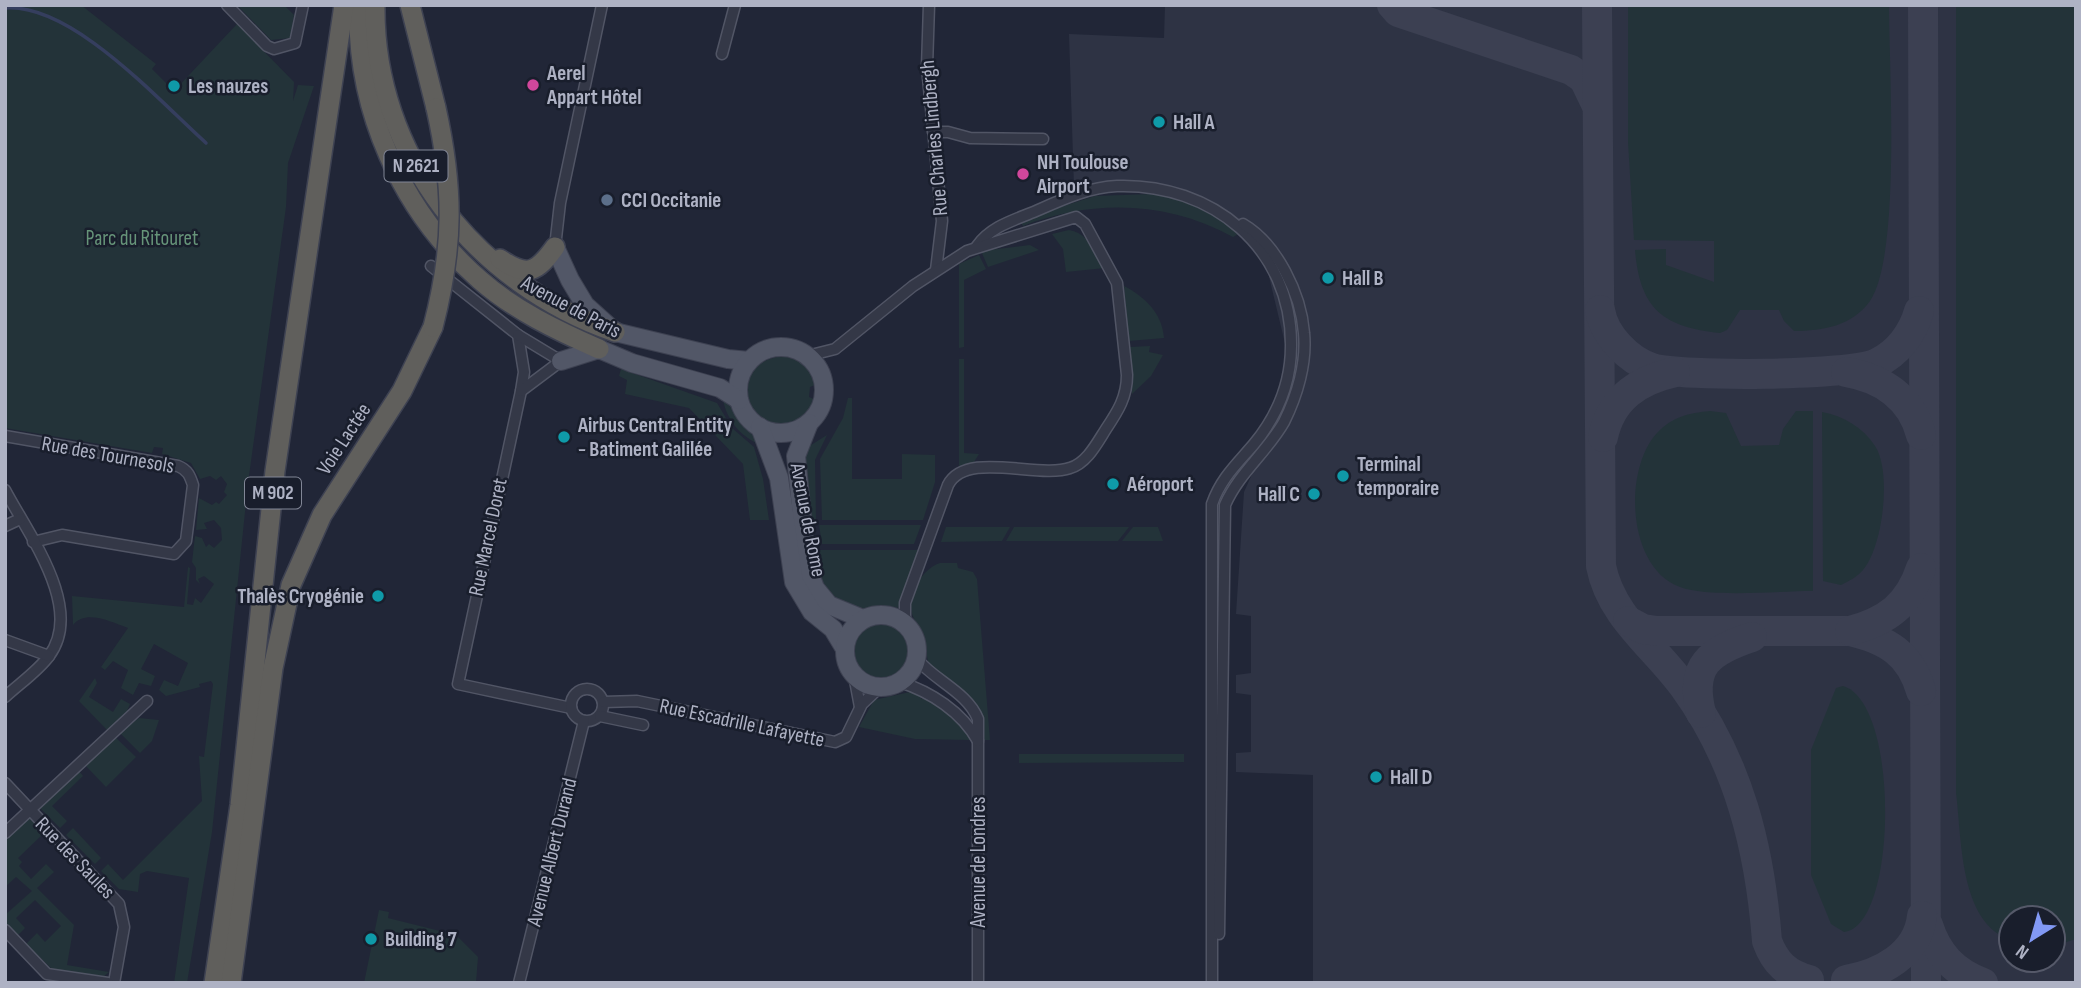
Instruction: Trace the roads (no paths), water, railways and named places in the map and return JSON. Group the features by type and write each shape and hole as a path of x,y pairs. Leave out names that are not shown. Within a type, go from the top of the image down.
{"highway":[{"name":"M 902","path":"214,983 240,805 275,471 344,5"},
{"name":"Avenue de Paris","path":"359,5 359,48 376,125 404,187 428,223 481,281 541,322 599,349"},
{"name":"Avenue de Paris","path":"374,5 379,66 391,111 423,179 458,228 488,259 527,289 568,314 615,332"},
{"name":"Voie Lactée","path":"231,983 273,668 291,585 323,515 402,391 433,327 447,269 451,233 448,161 410,5"},
{"path":"458,228 507,264 528,272 542,265 555,247"}],"main road":[{"path":"555,247 585,305 615,332"},
{"name":"Avenue de Paris","path":"615,332 728,359 749,361"},
{"path":"778,347 795,349 807,356 817,365 824,385 821,406 809,423 790,432 770,431 760,427 747,415 739,400 741,375 749,361 762,351 778,347"},
{"path":"561,361 599,349"},
{"name":"Avenue de Paris","path":"599,349 632,363 720,388 739,400"},
{"name":"Avenue de Rome","path":"809,423 796,456 807,566 815,588 829,605 863,620"},
{"name":"Avenue de Rome","path":"760,427 779,478 794,582 812,612 833,629 845,649"},
{"path":"889,615 905,624 916,640 917,659 914,668 900,682 880,687 866,684 853,675 845,658 850,632 863,620 889,615"}],"street":[{"path":"227,5 267,46 274,49 295,43 303,5"},
{"path":"555,247 560,203 602,5"},
{"path":"722,54 735,5"},
{"name":"Rue Charles Lindbergh","path":"929,5 927,67 942,221 936,270"},
{"path":"933,132 948,132 970,138 1043,139"},
{"path":"977,246 989,232 1069,196 1116,186 1182,194 1256,232 1282,265 1296,299 1304,334 1301,380 1283,422 1261,454 1234,484 1225,505 1222,542 1219,983"},
{"path":"1212,983 1212,504 1225,476 1254,444 1273,416 1288,379 1291,346 1287,307 1275,268 1251,237 1223,213"},
{"path":"807,356 833,350 936,270 977,246 1076,217 1081,220 1117,282 1127,389 1119,409 1093,450 1069,469 974,468 956,473 948,485 905,603 905,624"},
{"path":"431,266 518,335 561,361 521,391"},
{"name":"Rue Marcel Doret","path":"518,335 523,353 521,391 458,684 571,708"},
{"name":"Rue des Tournesols","path":"5,436 178,467 186,469 191,477 193,485 186,541 174,554 62,535 33,542"},
{"path":"5,491 54,584 62,611 61,628 49,656 5,697"},
{"path":"5,526 20,519"},
{"path":"5,640 49,656"},
{"name":"Avenue de Londres","path":"917,659 931,675 972,708 979,724 978,983"},
{"path":"853,675 860,707"},
{"path":"900,682 923,691 963,718 978,741"},
{"name":"Rue Escadrille Lafayette","path":"604,702 646,703 826,743 846,737 860,707 880,687"},
{"path":"600,716 604,702 596,691 585,689 574,695 571,708 576,716 584,721 600,716 643,724"},
{"path":"5,833 147,701"},
{"name":"Avenue Albert Durand","path":"519,983 584,721"},
{"name":"Rue des Saules","path":"5,783 119,904 124,927 111,983"},
{"path":"5,930 47,974 111,983"}],"waterway":[{"path":"5,8 31,11 58,21 85,37 139,80 206,143"}],"place":[{"name":"Aerel Appart Hôtel","path":"533,85"},
{"name":"Les nauzes","path":"174,86"},
{"name":"Hall A","path":"1159,122"},
{"name":"NH Toulouse Airport","path":"1023,174"},
{"name":"CCI Occitanie","path":"607,200"},
{"name":"Hall B","path":"1328,278"},
{"name":"Airbus Central Entity - Batiment Galilée","path":"564,437"},
{"name":"Terminal temporaire","path":"1343,476"},
{"name":"Aéroport","path":"1113,484"},
{"name":"Hall C","path":"1314,494"},
{"name":"Thalès Cryogénie","path":"378,596"},
{"name":"Hall D","path":"1376,777"},
{"name":"Building 7","path":"371,939"}],"park label":[{"name":"Parc du Ritouret","path":"142,238"}]}
